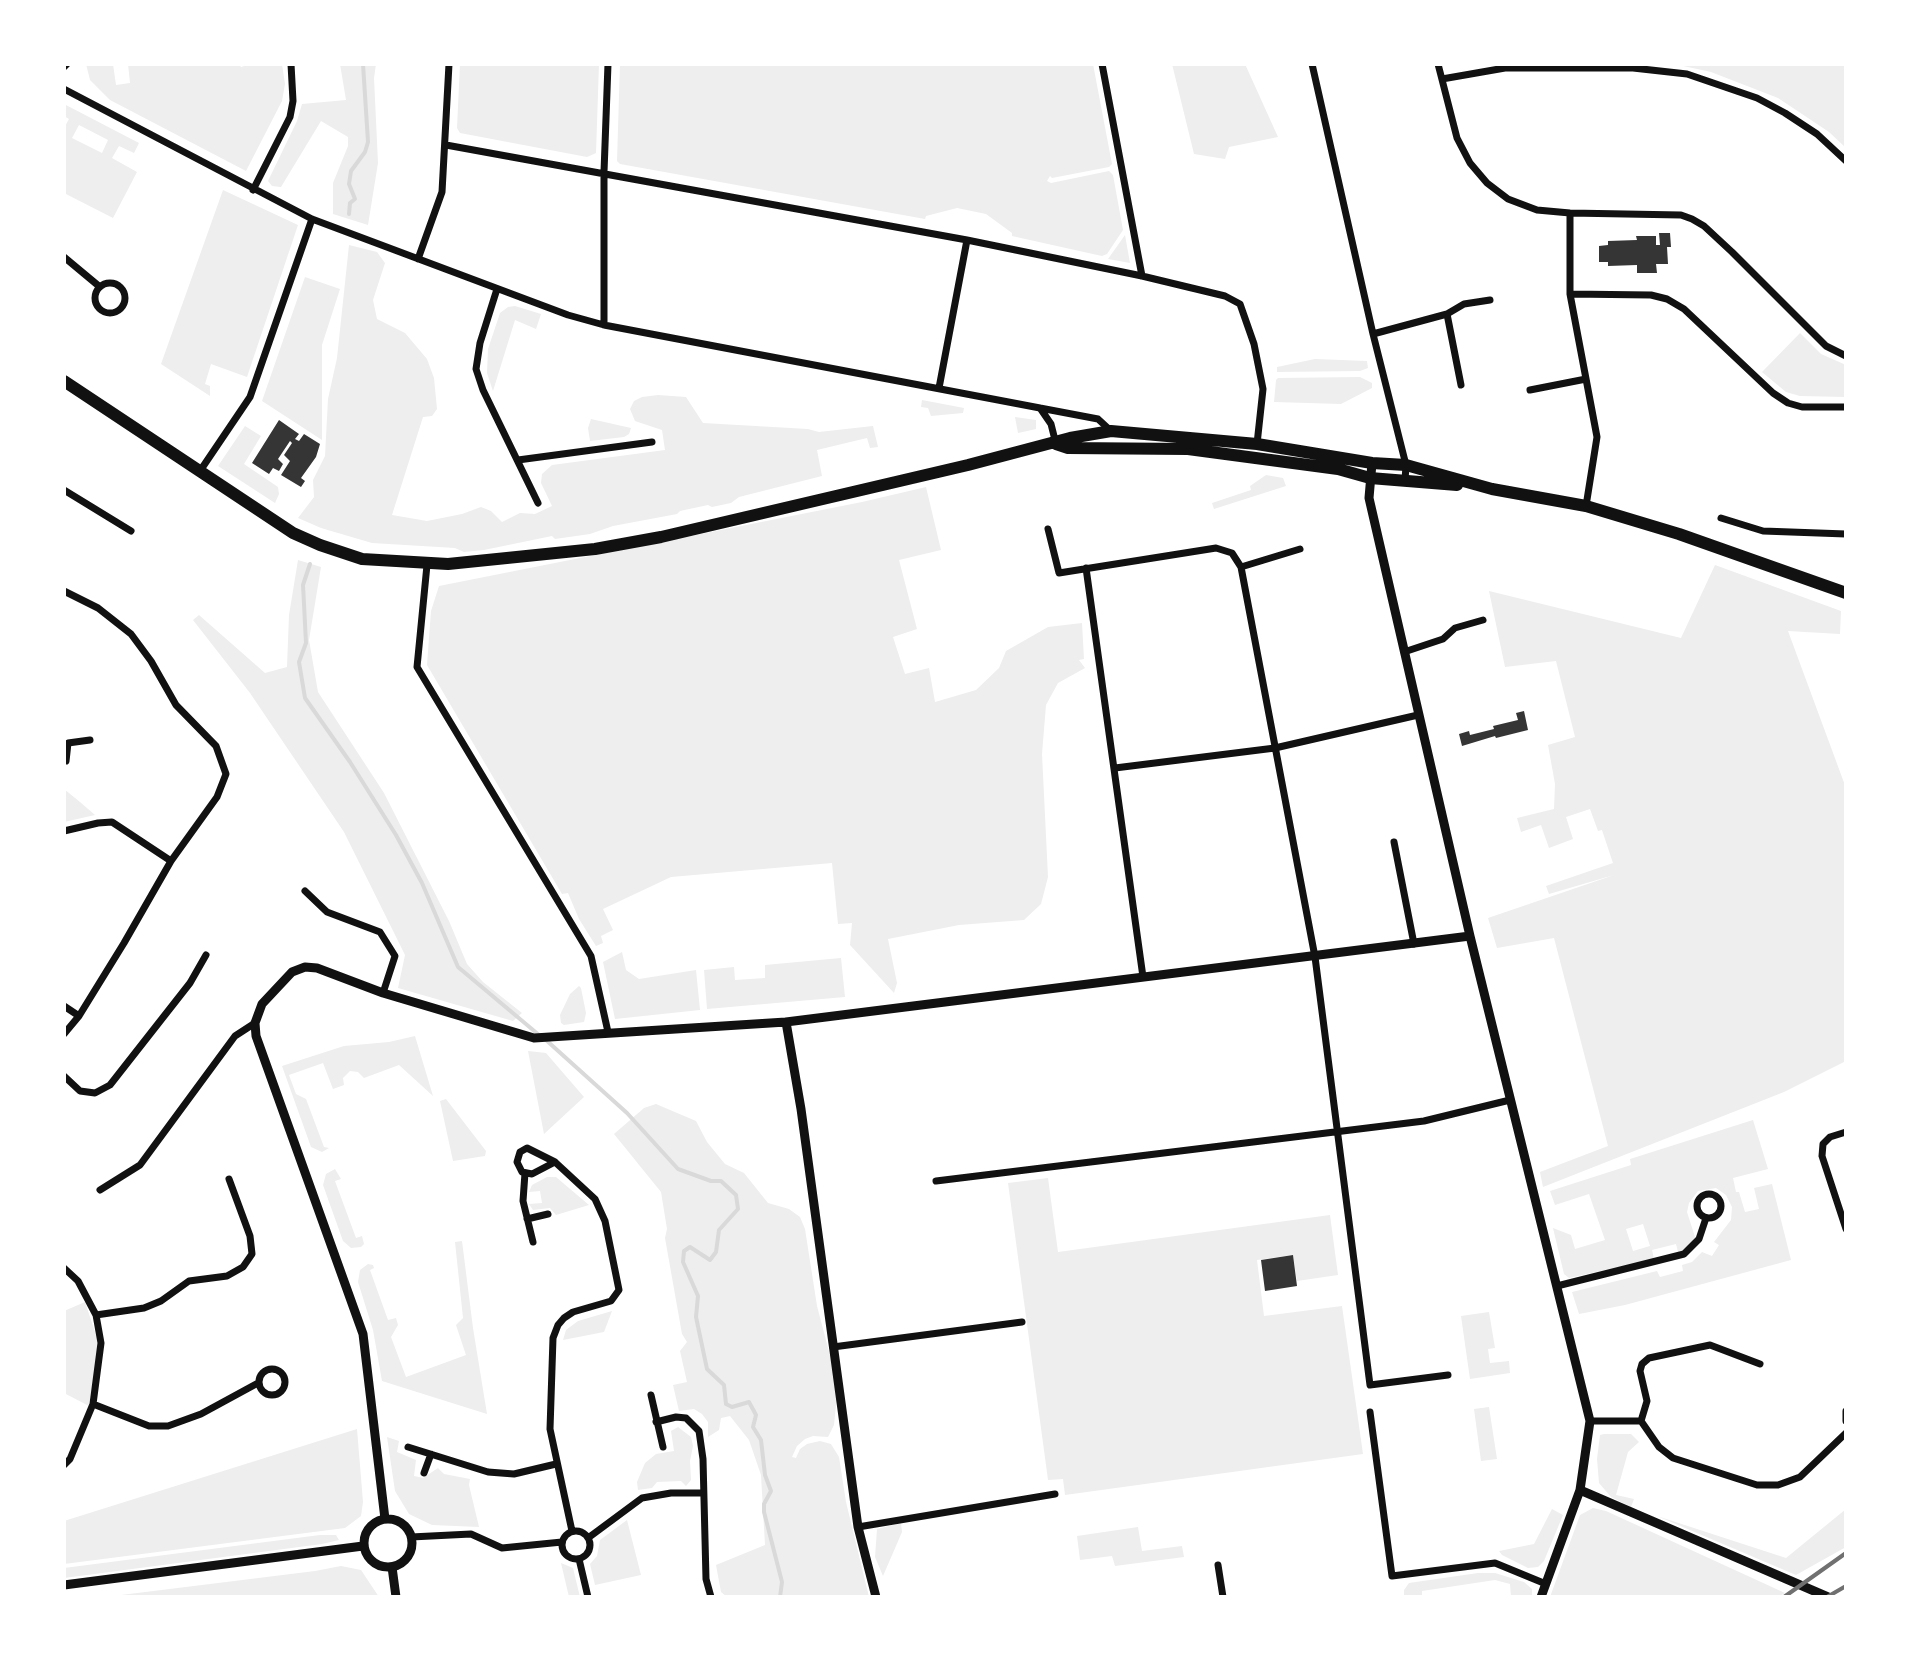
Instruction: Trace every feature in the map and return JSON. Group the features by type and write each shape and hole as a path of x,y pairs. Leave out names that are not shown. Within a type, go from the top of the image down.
{"main road":[{"path":"64,381 293,533 362,559 427,565 595,549 661,537 1056,444 1070,438 1111,431 1257,444 1372,463 1406,465 1492,489"},
{"path":"1056,444 1068,448 1188,449 1338,469 1370,478 1492,489 1586,506 1679,534 1846,593"}],"street":[{"path":"253,190 290,117 293,93 291,64"},
{"path":"418,259 442,192 449,64"},
{"path":"604,325 608,64"},
{"path":"1102,64 1142,276"},
{"path":"1312,64 1406,465 1405,481"},
{"path":"1438,64 1457,138 1470,163 1487,183 1508,199 1537,210 1681,215 1692,219 1723,243 1826,346 1846,356"},
{"path":"1442,79 1505,68 1633,68 1687,74 1757,98 1785,113 1817,134 1846,161"},
{"path":"64,89 312,219 497,289 604,325 1098,419 1111,431"},
{"path":"446,145 967,240 1225,296 1240,304 1254,344 1263,389 1257,444"},
{"path":"1570,213 1570,294 1597,437 1586,506"},
{"path":"200,471 250,397 312,219"},
{"path":"939,388 967,240"},
{"path":"64,257 100,287"},
{"path":"114,284 122,290 125,299 121,309 112,313 99,308 95,300 100,287 114,284"},
{"path":"497,289 480,343 476,369 483,390 538,503"},
{"path":"1570,294 1651,295 1667,299 1684,309 1773,393 1788,403 1802,407 1846,407"},
{"path":"1373,334 1447,314 1464,304 1490,300"},
{"path":"1447,314 1461,385"},
{"path":"1530,390 1586,379"},
{"path":"1040,408 1051,424 1056,444"},
{"path":"518,460 652,442"},
{"path":"1372,463 1369,498 1418,715 1590,1421 1580,1490 1541,1597"},
{"path":"64,490 131,531"},
{"path":"1721,518 1763,531 1846,534"},
{"path":"1048,529 1059,573 1216,548 1232,553 1241,567 1315,957 1370,1385 1448,1375"},
{"path":"1241,567 1300,549"},
{"path":"427,565 417,667 591,956 608,1032"},
{"path":"1086,568 1143,977"},
{"path":"64,591 98,608 131,634 151,661 176,705 216,746 226,774 217,797 171,861 79,1016 64,1034"},
{"path":"1404,652 1443,639 1455,628 1483,620"},
{"path":"1115,768 1275,748 1418,715"},
{"path":"66,761 66,740 90,740"},
{"path":"64,831 112,822 171,861"},
{"path":"1394,842 1414,944"},
{"path":"305,891 327,912 380,932 395,956 383,993"},
{"path":"385,1519 363,1334 256,1036 255,1023 262,1004 292,972 305,967 317,968 383,993 534,1038 786,1022 1470,936"},
{"path":"64,1076 80,1091 95,1093 110,1085 190,983 206,955"},
{"path":"64,1006 79,1016"},
{"path":"786,1022 801,1109 858,1527 876,1597"},
{"path":"100,1190 140,1165 235,1036 255,1023"},
{"path":"936,1181 1424,1121 1510,1100"},
{"path":"1846,1132 1830,1137 1823,1144 1822,1156 1846,1229"},
{"path":"555,1162 539,1171 525,1173 519,1169 517,1158 527,1148 555,1162 595,1199 602,1212 619,1290 611,1301 573,1312 558,1325 551,1357 550,1429 572,1531"},
{"path":"525,1173 523,1201 533,1242"},
{"path":"96,1315 144,1308 161,1301 189,1281 227,1276 243,1267 252,1254 250,1236 229,1179"},
{"path":"527,1219 548,1214"},
{"path":"1557,1286 1684,1254 1699,1239 1706,1218"},
{"path":"64,1268 78,1281 96,1315 101,1343 93,1404 70,1459 64,1465"},
{"path":"833,1347 1022,1322"},
{"path":"1641,1421 1647,1401 1640,1371 1649,1358 1710,1345 1760,1364"},
{"path":"93,1404 149,1426 168,1426 201,1414 258,1383"},
{"path":"651,1395 663,1447"},
{"path":"1846,1411 1846,1421"},
{"path":"1370,1412 1392,1576 1495,1563 1546,1584"},
{"path":"656,1422 686,1418 699,1431 703,1459 706,1579 711,1597"},
{"path":"1590,1421 1641,1421"},
{"path":"1641,1421 1659,1447 1673,1458 1693,1467 1757,1485 1778,1485 1800,1477 1846,1433"},
{"path":"408,1447 488,1472 514,1474 556,1464"},
{"path":"424,1473 431,1454"},
{"path":"1580,1490 1828,1597"},
{"path":"588,1538 642,1498 671,1493 703,1493"},
{"path":"858,1527 1055,1494"},
{"path":"385,1519 399,1521 411,1537 412,1545 406,1560 392,1567 376,1565 363,1546 369,1527 385,1519"},
{"path":"411,1537 471,1534 502,1548 562,1542 572,1531"},
{"path":"572,1531 581,1532 588,1538 590,1548 579,1559"},
{"path":"562,1542 566,1555 579,1559"},
{"path":"64,1585 363,1546"},
{"path":"579,1559 588,1597"},
{"path":"1218,1565 1223,1597"},
{"path":"392,1567 396,1597"}],"shaded area":[{"path":"86,64 113,64 116,85 130,83 128,64 239,64 241,67 282,64 285,84 282,101 246,171 110,100 90,80"},
{"path":"340,64 376,64 378,163 368,225 333,214 333,183 348,146 348,137 321,121 281,187 272,186 268,181 302,104 346,100"},
{"path":"460,64 599,64 596,153 587,157 460,133 457,128"},
{"path":"620,64 1093,64 1112,164 1050,176 1047,181 1051,183 1109,171 1113,175 1123,230 1107,254 1102,256 1012,236 986,214 957,208 926,216 925,219 620,164 617,161"},
{"path":"1172,64 1245,64 1278,137 1229,147 1225,159 1194,154"},
{"path":"1674,64 1846,64 1846,148 1829,132 1778,98 1711,72"},
{"path":"64,104 139,143 134,153 119,146 112,158 137,172 113,218 64,193 64,128 69,119 64,116","holes":["79,125 108,140 102,153 72,138"]},
{"path":"223,190 298,225 247,377 211,364 205,384 210,386 210,396 161,364"},
{"path":"1125,235 1130,263 1108,259"},
{"path":"349,245 377,252 385,263 373,300 377,319 405,333 427,359 434,378 437,409 432,416 423,417 392,515 427,521 481,507 491,511 502,522 520,513 535,514 552,506 541,483 542,474 552,465 665,450 662,430 635,421 630,409 634,401 642,397 686,397 703,423 819,432 873,426 878,447 870,448 867,438 817,450 822,476 739,497 731,503 680,511 590,534 555,539 552,536 484,550 464,552 455,548 372,543 321,528 298,518 314,497 313,480 325,456 328,399 337,358"},
{"path":"305,277 340,289 322,345 322,440 262,401"},
{"path":"515,306 541,314 536,329 515,320 493,391 487,373 488,349 500,313"},
{"path":"1800,333 1821,354 1846,365 1846,397 1800,396 1786,392 1762,372"},
{"path":"1315,359 1367,361 1368,368 1360,371 1277,372 1277,367"},
{"path":"1360,377 1372,383 1372,388 1341,404 1274,402 1278,378"},
{"path":"922,400 964,408 963,413 931,416 928,408 921,407"},
{"path":"1015,417 1036,420 1036,429 1018,433"},
{"path":"591,419 631,428 624,437 590,441 588,428"},
{"path":"245,426 261,436 244,464 278,487 275,503 218,466"},
{"path":"1266,475 1283,478 1286,486 1214,509 1212,503 1251,490 1250,486"},
{"path":"926,487 941,550 899,560 917,629 893,637 905,674 929,668 935,702 976,690 999,668 1006,651 1048,627 1082,623 1084,659 1079,660 1085,668 1058,683 1046,705 1042,754 1048,877 1041,904 1024,920 959,925 888,939 897,983 894,993 850,945 852,923 838,924 832,863 671,877 603,909 613,930 601,936 603,943 596,946 579,919 568,893 562,894 427,665 431,611 439,586"},
{"path":"298,560 321,567 309,640 318,692 384,793 449,921 467,964 483,982 522,1013 513,1021 398,988 405,955 344,832 250,693 193,620 199,615 265,673 287,667 289,615"},
{"path":"1715,565 1841,611 1840,634 1788,631 1846,788 1846,1061 1784,1092 1543,1187 1540,1172 1608,1146 1554,938 1497,948 1488,918 1614,875 1549,894 1546,886 1613,863 1602,830 1598,831 1590,809 1566,817 1573,839 1549,848 1541,825 1521,832 1517,818 1554,809 1555,784 1548,745 1575,737 1556,661 1505,667 1489,591 1681,638"},
{"path":"64,789 80,802 95,815 64,822"},
{"path":"622,952 626,970 639,979 696,970 700,1010 615,1019 603,962"},
{"path":"841,958 845,997 707,1009 704,970 734,967 735,980 765,978 765,965"},
{"path":"579,986 586,1013 584,1022 564,1025 560,1015 570,994"},
{"path":"415,1036 433,1096 399,1065 364,1078 358,1072 350,1071 343,1078 344,1085 333,1089 323,1063 289,1075 296,1094 306,1099 324,1147 329,1148 322,1152 311,1147 282,1066 344,1046"},
{"path":"528,1051 546,1053 584,1097 544,1134"},
{"path":"446,1099 486,1151 485,1156 453,1161 440,1101"},
{"path":"656,1104 696,1121 707,1142 725,1164 744,1173 768,1203 789,1209 800,1217 805,1229 817,1306 837,1396 834,1425 828,1437 805,1439 792,1457 796,1458 800,1449 807,1444 820,1441 831,1444 839,1457 846,1502 869,1597 727,1597 721,1592 716,1565 765,1545 761,1475 749,1440 730,1416 721,1418 719,1430 708,1437 708,1422 702,1414 694,1409 679,1411 673,1385 687,1382 680,1351 687,1342 682,1334 665,1238 667,1229 661,1192 614,1134 644,1108"},
{"path":"1753,1120 1768,1169 1733,1178 1736,1192 1739,1192 1745,1212 1759,1209 1754,1188 1772,1184 1791,1260 1625,1305 1579,1314 1572,1292 1657,1271 1660,1277 1683,1271 1682,1265 1692,1262 1702,1252 1712,1256 1719,1245 1714,1242 1731,1220 1732,1207 1726,1195 1716,1188 1698,1191 1689,1203 1687,1212 1695,1237 1687,1250 1678,1252 1676,1244 1652,1250 1654,1259 1569,1278 1564,1274 1553,1228 1571,1235 1575,1249 1605,1240 1589,1194 1555,1205 1550,1191 1631,1165 1630,1159","holes":["1643,1224 1650,1246 1633,1251 1626,1229"]},
{"path":"335,1169 341,1179 335,1181 356,1238 362,1236 364,1244 361,1247 351,1248 343,1241 323,1185 326,1174"},
{"path":"547,1177 556,1177 589,1205 556,1215 550,1208 533,1210 529,1204 542,1203 540,1191 529,1192 532,1185"},
{"path":"1048,1178 1058,1252 1330,1215 1338,1275 1297,1281 1293,1255 1257,1260 1264,1316 1342,1306 1363,1454 1065,1495 1063,1479 1048,1480 1008,1183"},
{"path":"462,1241 487,1414 382,1381 373,1330 358,1282 360,1270 368,1264 373,1265 374,1268 370,1270 388,1320 396,1318 398,1325 391,1337 406,1377 466,1355 456,1325 463,1318 455,1242"},
{"path":"85,1302 99,1344 89,1406 64,1393 64,1311"},
{"path":"612,1311 604,1332 563,1340 566,1330 578,1321"},
{"path":"1489,1312 1495,1348 1488,1349 1490,1363 1509,1361 1510,1373 1470,1379 1461,1316"},
{"path":"1489,1407 1497,1459 1481,1461 1474,1409"},
{"path":"678,1427 691,1437 691,1480 686,1486 681,1481 657,1482 652,1488 638,1490 637,1482 645,1463 656,1454 674,1451 671,1431"},
{"path":"357,1429 363,1502 361,1516 345,1528 64,1564 64,1521"},
{"path":"1631,1434 1639,1442 1628,1452 1616,1495 1634,1499 1631,1507 1611,1497 1599,1483 1597,1459 1600,1435"},
{"path":"387,1437 399,1441 397,1452 416,1460 414,1476 423,1478 438,1468 444,1474 470,1479 479,1527 432,1525 409,1514 395,1491"},
{"path":"1593,1508 1606,1511 1785,1593 1778,1597 1550,1597 1580,1515"},
{"path":"1552,1509 1563,1515 1544,1561 1538,1567 1528,1568 1502,1555 1499,1551 1534,1544"},
{"path":"1846,1509 1846,1547 1796,1575 1657,1516 1786,1558"},
{"path":"627,1520 641,1575 595,1585 590,1564 597,1556 600,1540"},
{"path":"901,1523 902,1532 883,1576 875,1557 877,1529"},
{"path":"1138,1527 1142,1551 1182,1546 1184,1557 1115,1566 1112,1556 1080,1560 1077,1536"},
{"path":"336,1535 339,1540 64,1578 64,1568"},
{"path":"561,1563 573,1568 580,1597 569,1597"},
{"path":"341,1566 361,1570 379,1597 105,1597 315,1571"},
{"path":"1495,1573 1524,1582 1532,1589 1532,1597 1511,1597 1510,1584 1495,1580 1422,1591 1422,1597 1404,1597 1409,1583"}],"building":[{"path":"1659,233 1670,233 1671,247 1667,247 1668,264 1656,264 1657,273 1637,273 1637,265 1608,266 1608,262 1599,262 1599,246 1608,245 1608,241 1656,236 1656,245 1660,245"},
{"path":"279,420 299,434 295,439 299,441 304,434 320,444 316,457 301,478 305,481 301,487 281,475 290,461 284,455 292,443 290,441 278,459 283,464 279,471 273,468 269,474 252,463"},
{"path":"1524,711 1528,730 1462,746 1459,734 1469,731 1470,735 1494,729 1493,726 1518,720 1516,713"},
{"path":"1293,1255 1297,1286 1265,1291 1261,1260"}],"waterway":[{"path":"349,214 350,203 355,199 349,184 351,171 365,152 368,142 363,64"},
{"path":"310,564 303,585 306,643 299,662 305,698 396,835 422,883 458,967 539,1035"},
{"path":"546,1040 627,1113 678,1169 711,1181 721,1181 736,1195 738,1209 719,1230 716,1252 710,1260 690,1247 684,1251 683,1262 698,1296 696,1317 707,1369 724,1385 726,1404 732,1407 749,1402 756,1415 753,1427 761,1440 765,1475 771,1491 764,1504 764,1512 782,1582 780,1597"}],"railway":[{"path":"1784,1597 1846,1553"},
{"path":"1827,1597 1846,1586"}]}
